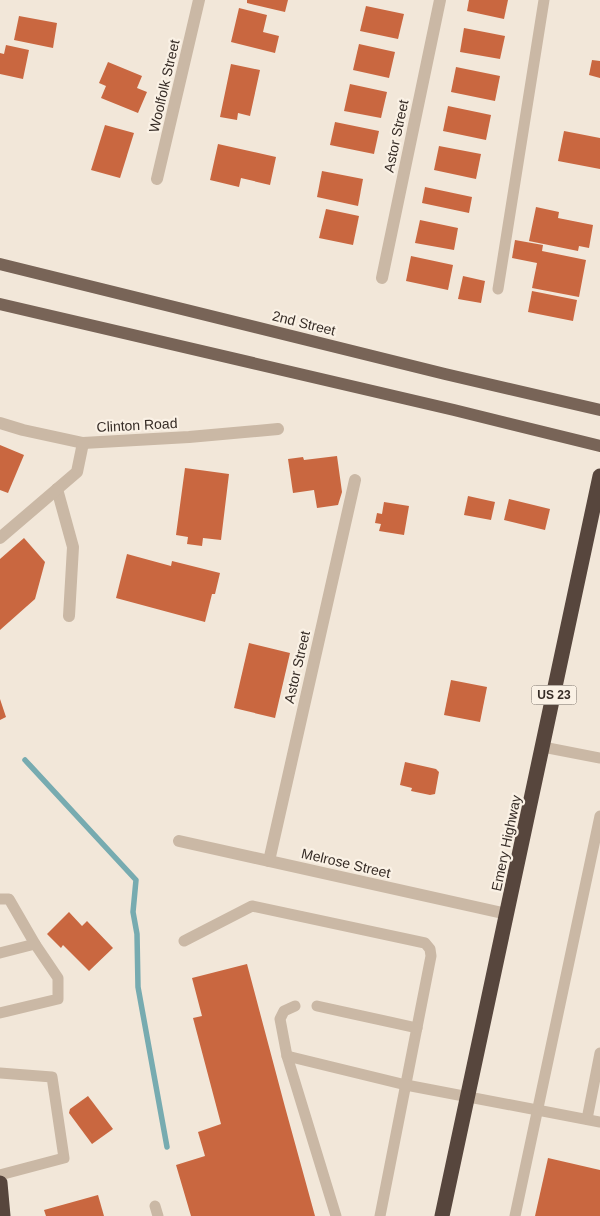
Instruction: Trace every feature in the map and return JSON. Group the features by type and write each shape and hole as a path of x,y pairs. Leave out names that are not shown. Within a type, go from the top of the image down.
{"highway":[{"name":"Emery Highway","path":"442,1216 600,476"},
{"path":"0,1183 3,1216"}],"main road":[{"name":"2nd Street","path":"0,264 445,374 600,410"},
{"path":"0,304 464,412 600,446"}],"street":[{"name":"Woolfolk Street","path":"157,179 199,0"},
{"name":"Astor Street","path":"382,278 440,0"},
{"name":"Clinton Road","path":"0,422 23,430 83,443 189,437 278,429"},
{"path":"0,538 78,472 83,443"},
{"name":"Astor Street","path":"269,861 355,480"},
{"path":"58,490 73,547 69,616"},
{"name":"Melrose Street","path":"179,841 507,914"}],"lane":[{"path":"498,290 544,0"},
{"path":"543,747 600,758"},
{"path":"516,1216 600,816"},
{"path":"0,899 9,899 58,978 58,1000 0,1013"},
{"path":"184,941 252,906 425,943 430,949 431,956 380,1216"},
{"path":"0,953 36,944"},
{"path":"295,1006 284,1011 280,1019 287,1056 336,1216"},
{"path":"317,1006 417,1028"},
{"path":"587,1119 600,1053"},
{"path":"287,1056 406,1085 600,1122"},
{"path":"0,1074 52,1077 64,1158 0,1175"}],"building":[{"path":"247,0 288,0 285,12 247,3"},
{"path":"469,0 508,0 504,19 467,11"},
{"path":"366,6 404,14 398,39 360,31"},
{"path":"239,8 267,15 263,32 279,36 275,53 231,42"},
{"path":"19,16 57,23 53,48 14,40"},
{"path":"464,28 505,36 500,59 460,52"},
{"path":"359,44 395,52 389,78 353,70"},
{"path":"6,45 29,50 23,79 0,74 0,53 4,54"},
{"path":"592,60 600,61 600,78 589,75"},
{"path":"108,62 142,76 137,88 147,92 138,113 101,98 106,86 99,83"},
{"path":"231,64 260,70 250,116 238,113 237,120 220,117"},
{"path":"456,67 500,76 495,101 451,92"},
{"path":"350,84 387,92 381,118 344,111"},
{"path":"448,106 491,115 486,140 443,131"},
{"path":"335,122 379,131 374,154 330,145"},
{"path":"105,125 134,133 120,178 91,170"},
{"path":"564,131 600,138 600,169 558,161"},
{"path":"218,144 276,157 270,185 241,178 239,187 210,180"},
{"path":"439,146 481,154 476,179 434,170"},
{"path":"322,171 363,179 358,206 317,197"},
{"path":"425,187 472,197 469,213 422,203"},
{"path":"536,207 559,212 558,218 593,225 589,248 579,246 578,251 529,241"},
{"path":"326,209 359,216 353,245 319,238"},
{"path":"420,220 458,228 454,250 415,243"},
{"path":"515,240 543,245 542,251 586,260 579,297 532,288 537,263 512,258"},
{"path":"411,256 453,265 448,290 406,281"},
{"path":"463,276 485,281 481,303 458,299"},
{"path":"532,291 577,300 573,321 528,312"},
{"path":"0,445 24,455 8,493 0,490"},
{"path":"337,456 342,492 338,505 317,508 314,490 293,493 288,459 303,457 304,460"},
{"path":"185,468 229,474 221,540 203,538 202,546 187,544 188,537 176,535"},
{"path":"468,496 495,502 491,520 464,515"},
{"path":"509,499 550,509 545,530 504,520"},
{"path":"384,502 409,506 404,535 379,531 381,524 375,523 377,513 382,514"},
{"path":"24,538 45,562 35,599 0,630 0,559"},
{"path":"127,554 171,566 172,561 220,573 215,594 212,594 205,622 116,598"},
{"path":"249,643 290,653 275,718 234,708"},
{"path":"451,680 487,687 480,722 444,715"},
{"path":"0,699 6,717 0,720"},
{"path":"405,762 436,769 439,772 435,794 430,795 411,791 412,788 400,785"},
{"path":"69,912 82,926 87,921 113,948 89,971 63,945 61,948 47,934"},
{"path":"247,964 315,1216 191,1216 176,1165 205,1156 198,1132 221,1124 193,1018 202,1016 192,978"},
{"path":"88,1096 113,1129 92,1144 69,1113 70,1109"},
{"path":"548,1158 600,1170 600,1216 535,1216"},
{"path":"98,1195 104,1216 46,1216 44,1210"}],"waterway":[{"path":"25,760 136,880 133,912 137,934 138,987 167,1147"}]}
